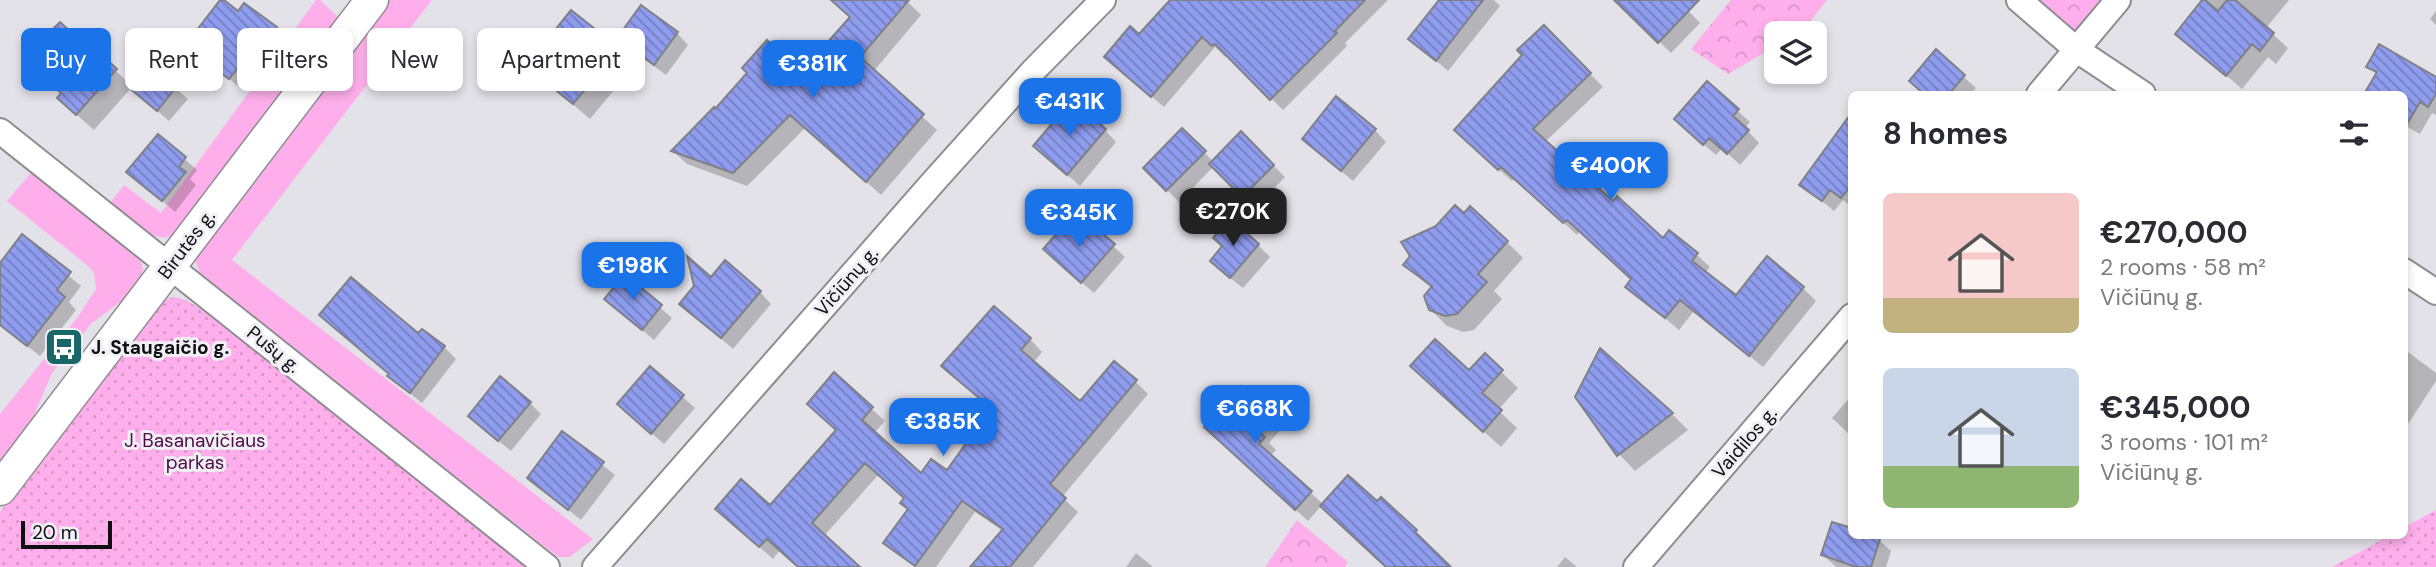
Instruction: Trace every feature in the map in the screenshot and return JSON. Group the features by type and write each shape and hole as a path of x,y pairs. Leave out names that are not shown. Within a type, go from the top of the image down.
{"street":[{"name":"Birutės g.","path":"0,489 372,0"},
{"name":"Vičiūnų g.","path":"595,567 935,180 1033,71 1103,0"},
{"path":"2019,0 2077,50 2138,91"},
{"path":"2042,91 2118,0"},
{"name":"Pušų g.","path":"0,131 547,567"},
{"path":"2408,274 2436,292"},
{"name":"Vaidilos g.","path":"1636,567 1848,321"}],"green space":[{"path":"316,0 320,0 340,19 333,28 296,28"},
{"path":"389,0 432,0 410,28 368,28"},
{"path":"1731,0 1827,0 1811,21 1764,21 1764,53 1728,74 1691,49"},
{"path":"2034,0 2101,0 2074,31"},
{"path":"367,29 367,84 232,260 593,539 570,557 558,557 201,276 194,258 203,243 319,91 353,91 353,47"},
{"path":"250,91 285,91 175,234 159,237 150,234 110,203 124,185 161,213"},
{"path":"31,173 130,251 140,260 143,268 141,278 128,296 91,324 52,373 32,420 0,462 0,414 77,318 96,289 94,273 88,266 7,201"},
{"name":"J. Basanavičiaus parkas","path":"175,297 186,300 212,316 526,567 0,567 0,512 151,315 166,299"},
{"path":"2436,510 2436,567 2332,567 2383,539 2408,539 2408,525"},
{"path":"1297,520 1348,562 1345,567 1265,567"}],"building":[{"path":"220,0 238,11 244,3 277,27 237,28 237,69 229,79 223,74 223,28 198,28"},
{"path":"831,0 909,0 860,57 924,114 866,182 790,115 733,173 671,151 714,107 715,109 747,73 742,68 767,40 802,71 850,17"},
{"path":"1170,0 1365,0 1335,31 1337,33 1270,100 1215,44 1212,46 1202,37 1151,97 1104,57 1130,26 1139,34"},
{"path":"1439,0 1483,0 1436,61 1408,39"},
{"path":"1614,0 1699,0 1658,43"},
{"path":"2202,0 2218,11 2227,0 2235,0 2274,33 2260,51 2252,44 2226,76 2175,34"},
{"path":"641,5 678,32 654,65 645,58 645,28 624,28"},
{"path":"571,10 594,28 557,28"},
{"path":"60,22 66,28 54,28"},
{"path":"1544,25 1591,73 1533,129 1613,201 1617,196 1663,238 1669,230 1698,253 1692,261 1736,295 1767,256 1804,287 1749,356 1680,300 1665,318 1625,287 1631,279 1567,220 1563,223 1501,167 1498,170 1454,130 1522,55 1517,50"},
{"path":"2379,44 2436,77 2436,94 2428,107 2420,102 2408,122 2408,91 2366,91 2377,72 2366,67"},
{"path":"1936,49 1965,75 1952,91 1921,91 1909,81"},
{"path":"111,63 117,69 111,76"},
{"path":"1707,81 1739,109 1733,116 1749,130 1727,154 1709,138 1703,145 1674,119"},
{"path":"59,91 97,91 76,115 57,98 61,93"},
{"path":"133,91 173,91 157,111"},
{"path":"557,91 584,91 573,104"},
{"path":"1336,96 1376,129 1341,171 1302,139"},
{"path":"1072,100 1106,129 1067,175 1033,146"},
{"path":"1848,118 1848,189 1841,198 1830,190 1822,201 1799,185"},
{"path":"1182,128 1206,151 1166,191 1143,168"},
{"path":"1241,131 1274,165 1242,197 1209,164"},
{"path":"158,134 186,157 179,167 186,172 162,201 126,172"},
{"path":"1455,205 1464,213 1470,206 1508,241 1478,274 1487,282 1457,314 1445,316 1429,310 1424,296 1432,286 1403,265 1410,256 1401,242 1436,226"},
{"path":"1230,218 1259,244 1230,278 1210,261 1222,246 1213,238"},
{"path":"1068,221 1079,231 1089,222 1115,244 1081,283 1043,249"},
{"path":"22,234 71,272 57,290 65,297 27,346 0,325 0,263"},
{"path":"687,256 711,277 725,260 761,291 721,338 679,304 694,286"},
{"path":"625,274 662,305 642,330 604,299"},
{"path":"351,277 418,333 422,329 445,346 410,393 319,315"},
{"path":"994,306 1031,338 1021,350 1080,401 1114,361 1137,380 1050,484 1066,498 1010,567 970,567 1003,529 962,501 915,566 883,543 908,509 900,503 904,498 865,463 812,523 860,567 798,567 767,539 759,547 715,509 741,479 770,505 836,430 807,404 834,372 873,407 862,420 921,473 931,459 947,470 991,408 941,366"},
{"path":"1435,339 1469,370 1485,353 1503,370 1482,393 1502,410 1483,432 1410,366"},
{"path":"1600,348 1673,413 1617,456 1575,397"},
{"path":"650,366 684,395 651,434 617,404"},
{"path":"500,376 531,402 498,441 468,416"},
{"path":"1241,386 1273,415 1258,431 1265,437 1259,444 1312,491 1295,510 1204,427"},
{"path":"562,431 604,462 568,510 527,478"},
{"path":"1348,475 1377,501 1381,497 1417,530 1415,532 1451,567 1386,567 1320,506"},
{"path":"1832,522 1848,527 1848,539 1880,539 1871,567 1856,567 1821,555"}],"place":[{"name":"J. Staugaičio g.","path":"64,347"}]}
